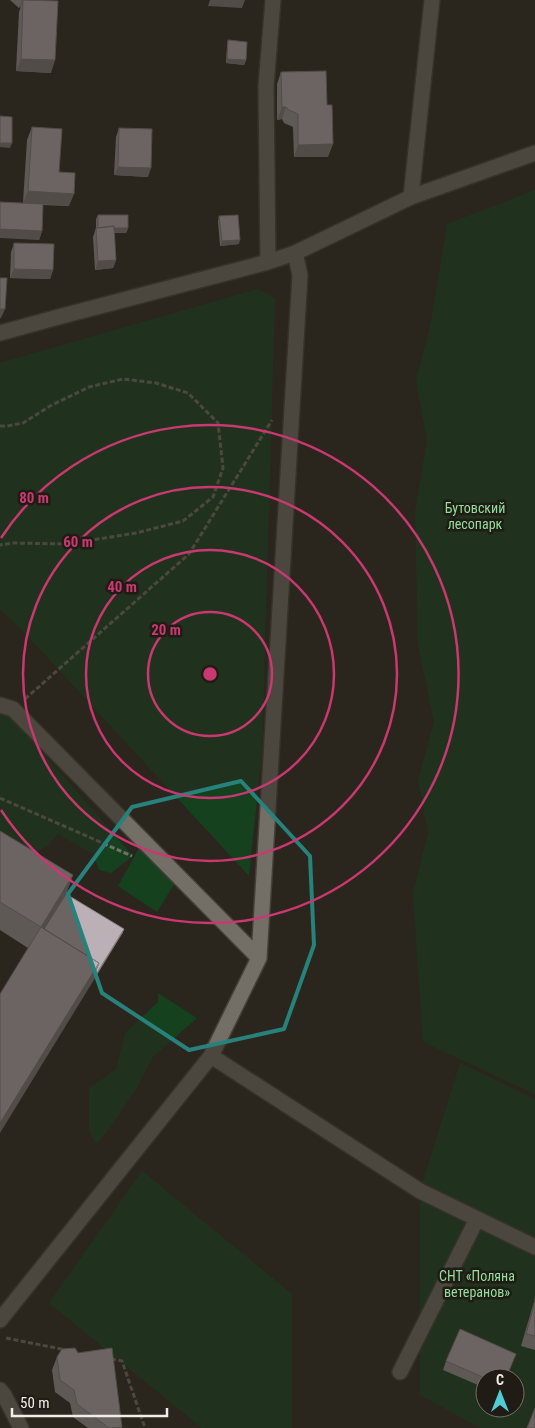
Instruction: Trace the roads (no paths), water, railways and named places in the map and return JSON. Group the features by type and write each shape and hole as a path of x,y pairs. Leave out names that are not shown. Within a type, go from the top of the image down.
{"street":[{"path":"268,262 266,86 273,0"},
{"path":"412,197 432,0"},
{"path":"0,334 71,313 268,262 295,253 412,197 535,152"},
{"path":"0,1320 210,1056 259,958 300,275 295,253"},
{"path":"7,707 259,958"},
{"path":"210,1056 420,1191 535,1247"},
{"path":"400,1372 477,1218"},
{"path":"0,1390 4,1394 21,1428"}],"park label":[{"name":"Бутовский лесопарк","path":"475,516"},
{"name":"СНТ «Поляна ветеранов»","path":"477,1284"}]}
